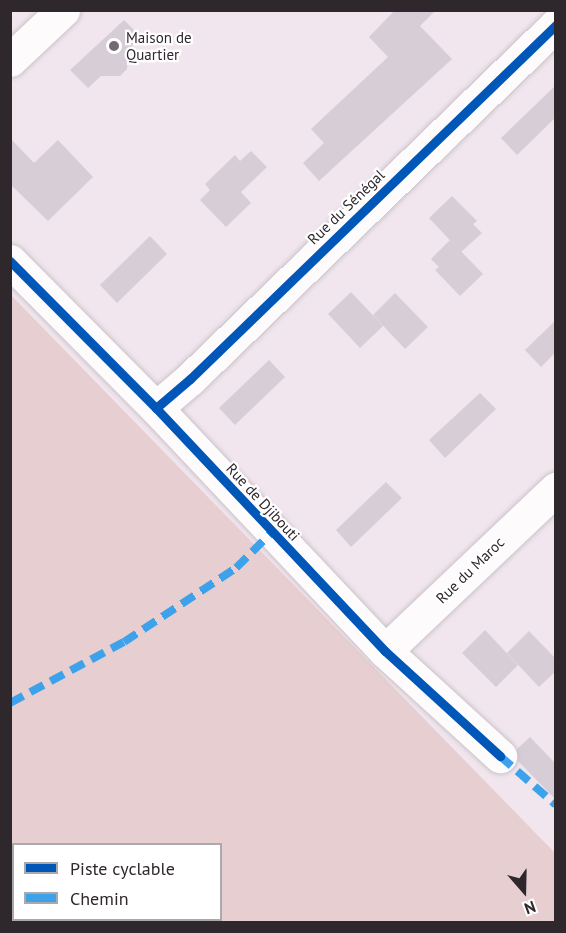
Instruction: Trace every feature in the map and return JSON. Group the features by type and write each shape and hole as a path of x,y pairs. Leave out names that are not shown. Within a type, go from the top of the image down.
{"street":[{"path":"10,60 63,10"},
{"name":"Rue du Sénégal","path":"156,408 207,362 555,25"},
{"name":"Rue de Djibouti","path":"10,261 156,408 385,651 500,756"},
{"name":"Rue du Maroc","path":"385,651 555,489"}],"shaded area":[{"path":"10,294 555,853 555,922 11,922"}],"building":[{"path":"395,10 436,10 420,26 452,59 319,181 303,163 324,143 311,129 388,57 369,37"},
{"name":"Maison de Quartier","path":"124,20 141,37 129,49 127,69 120,76 101,76 88,88 70,70"},
{"path":"555,86 555,118 517,155 501,138"},
{"path":"10,138 34,163 58,140 93,177 48,221 10,184"},
{"path":"251,151 267,167 241,192 251,203 226,227 200,200 210,190 205,184 235,155 240,161"},
{"path":"452,196 477,221 473,224 482,233 461,252 429,218"},
{"path":"150,236 167,254 117,303 100,285"},
{"path":"450,240 483,274 460,296 435,270 439,267 431,259"},
{"path":"351,292 383,326 360,348 328,314"},
{"path":"395,293 428,327 405,349 373,315"},
{"path":"555,321 555,353 541,367 525,350"},
{"path":"269,360 285,377 235,425 219,408"},
{"path":"480,393 496,409 445,458 429,440"},
{"path":"386,482 402,498 351,547 336,530"},
{"path":"485,630 518,665 496,687 462,653"},
{"path":"529,631 555,658 555,672 539,687 507,653"},
{"path":"530,737 555,763 555,799 518,761 517,749"}],"marked path":[{"path":"10,703 124,642 236,568 271,533"},
{"path":"500,756 556,805"}],"cycle path":[{"path":"156,408 190,379 556,25"},
{"path":"10,261 156,408 385,651 500,756"}],"place":[{"name":"Maison de Quartier","path":"114,46"}]}
